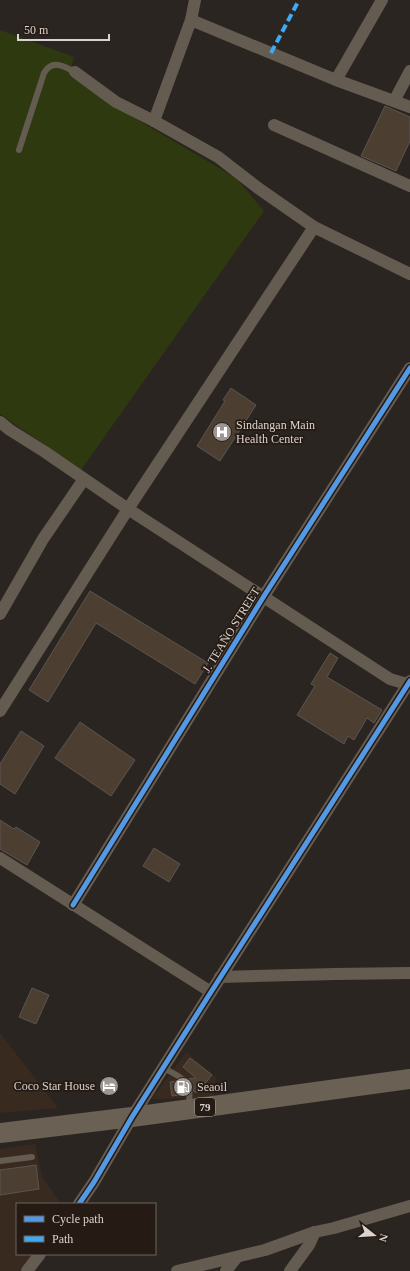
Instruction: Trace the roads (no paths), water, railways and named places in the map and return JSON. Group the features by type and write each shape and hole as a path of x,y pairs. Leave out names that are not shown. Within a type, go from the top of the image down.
{"highway":[{"name":"79","path":"0,1133 132,1117 410,1079"}],"street":[{"path":"154,121 192,20 195,0"},
{"path":"336,80 382,0"},
{"path":"192,20 336,80 410,107"},
{"path":"394,102 410,71"},
{"path":"75,72 116,102 154,121 218,157 258,188 314,227 410,274"},
{"path":"274,125 410,186"},
{"path":"0,712 128,509 314,227"},
{"name":"J. TEAÑO STREET","path":"73,905 264,596 410,368"},
{"path":"0,422 128,509 390,679 409,683 220,977 80,1203"},
{"path":"0,614 43,539 84,479"},
{"path":"0,858 211,992"},
{"path":"220,977 410,974"},
{"path":"178,1271 265,1250 315,1232 410,1206"},
{"path":"290,1271 309,1245 315,1232"},
{"path":"27,1271 39,1255"},
{"path":"226,1271 237,1257"}],"lane":[{"path":"18,150 47,68 52,64 56,64 75,72"},
{"path":"163,1068 177,1075 186,1082 190,1092 188,1109"},
{"path":"0,1161 32,1157"}],"place":[{"name":"Sindangan Main Health Center","path":"222,432"},
{"name":"Coco Star House","path":"109,1086"},
{"name":"Seaoil","path":"183,1087"}]}
